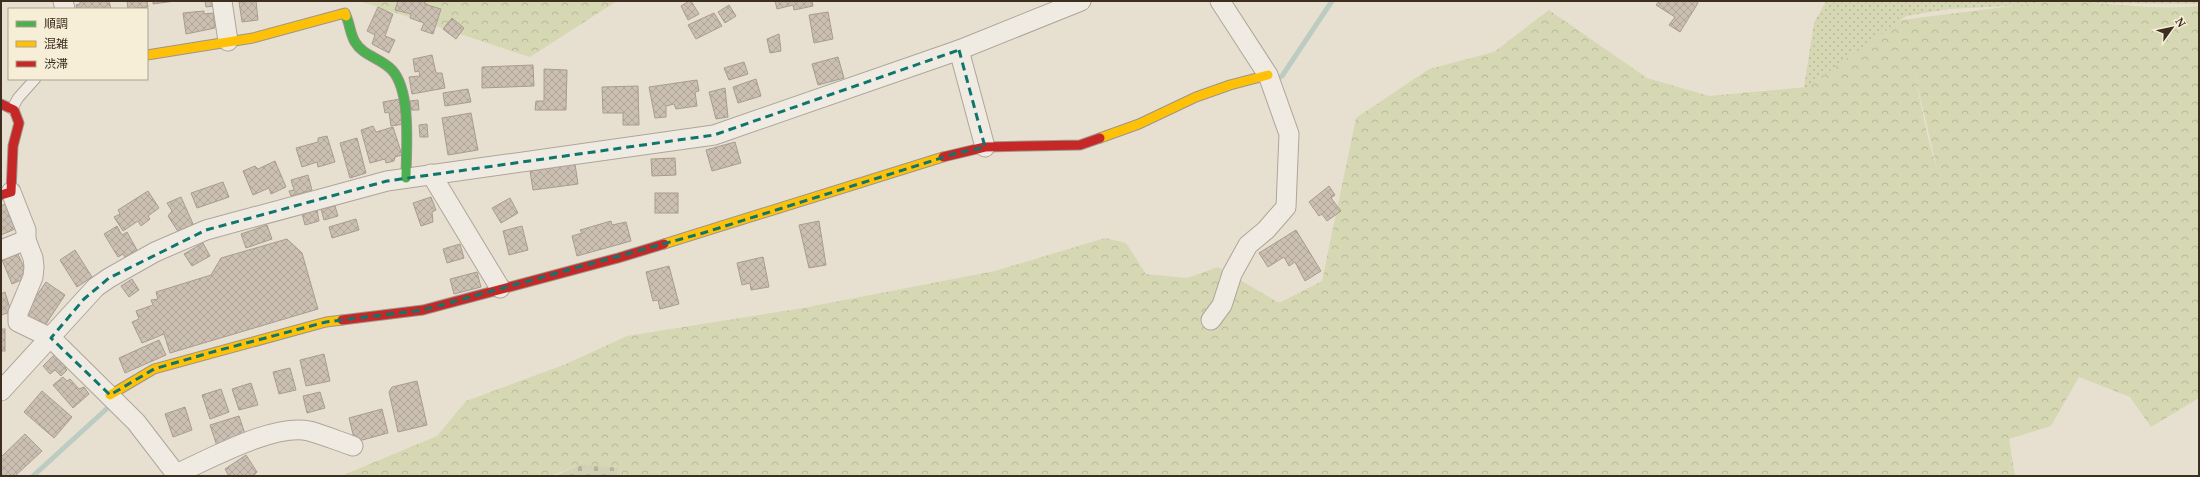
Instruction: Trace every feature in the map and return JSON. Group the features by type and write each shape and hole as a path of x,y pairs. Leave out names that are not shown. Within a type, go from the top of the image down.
{"street":[{"path":"222,1 228,41"},
{"path":"1,391 51,338 84,299 109,278 187,238 206,230 357,189 406,178 714,135 959,50 1081,1"},
{"path":"1211,320 1222,305 1232,274 1248,245 1266,230 1286,207 1289,134 1268,75 1220,1"},
{"path":"148,55 170,53 228,41 253,38 345,13 355,42 364,52 392,70 396,77 405,104 406,178"},
{"path":"959,50 985,147"},
{"path":"110,395 154,369 216,351 326,322 423,310 500,288 618,258 957,153 985,147 1080,146 1139,124 1203,95 1230,85 1268,75"},
{"path":"1,104 12,109 19,123 13,146 6,193 26,230 26,240 33,258 33,277 18,313 18,322 51,338 136,422 176,474 260,438 289,430 309,431 352,446"},
{"path":"431,174 500,288"},
{"path":"1,250 26,240"}],"lane":[{"path":"12,109 18,98 34,80"}],"highlighted area":[{"path":"959,50 985,147 957,153 703,233 423,310 326,322 216,351 154,369 110,395 51,338 84,299 109,278 206,230 387,181 714,135"}],"green space":[{"path":"360,1 617,1 530,57"},
{"path":"1826,1 2199,1 2199,4 2062,3 1949,9 1906,16 1803,93 1814,23"},
{"path":"2051,1 2144,7 2199,6 2199,398 2151,427 2130,397 2079,377 2051,426 2009,439 2015,476 617,476 619,468 582,464 551,476 341,476 437,436 466,401 566,364 627,336 803,308 995,271 1105,238 1126,243 1146,274 1187,278 1218,267 1279,303 1322,281 1356,118 1429,69 1494,52 1549,10 1647,78 1709,96 1807,87 1901,20","holes":["1913,68 1938,172 1928,138"]},
{"path":"582,464 619,468 617,476 555,476"}],"building":[{"path":"80,1 109,1 111,8 77,8 76,5 80,4"},
{"path":"127,1 147,1 148,7 128,8"},
{"path":"153,1 175,1 153,4"},
{"path":"205,1 214,1 215,6 206,7"},
{"path":"256,1 258,20 242,22 239,2"},
{"path":"398,1 425,1 424,4 441,9 433,34 421,30 424,23 410,18 411,14 395,10"},
{"path":"691,1 699,14 688,20 681,6"},
{"path":"775,1 812,1 813,6 794,10 793,5 777,9"},
{"path":"1659,1 1695,1 1698,3 1680,32 1669,25 1675,17 1656,5"},
{"path":"729,5 736,16 725,23 718,12"},
{"path":"378,7 393,14 385,36 395,40 389,53 372,44 375,35 367,31"},
{"path":"204,11 204,14 213,13 215,28 186,34 183,13"},
{"path":"828,12 833,39 814,43 809,15"},
{"path":"714,13 722,26 696,39 688,25"},
{"path":"452,18 464,28 456,39 443,29"},
{"path":"779,34 781,51 770,53 767,39"},
{"path":"432,55 436,73 442,73 445,88 412,94 409,77 420,76 419,71 415,72 413,59"},
{"path":"838,57 844,78 818,85 812,64"},
{"path":"744,62 748,74 729,80 724,68"},
{"path":"533,65 534,86 482,88 482,67"},
{"path":"544,69 567,70 566,110 535,110 536,101 544,101"},
{"path":"756,79 761,96 738,103 733,87"},
{"path":"697,80 699,91 695,92 697,106 676,109 674,104 666,106 666,117 655,118 649,87"},
{"path":"638,86 639,125 623,125 623,113 603,113 602,87"},
{"path":"725,88 728,117 716,119 709,92"},
{"path":"468,89 471,102 445,106 443,93"},
{"path":"400,99 404,124 391,126 389,112 385,113 383,102"},
{"path":"418,100 419,110 411,110 410,101"},
{"path":"471,113 478,150 448,155 442,118"},
{"path":"427,124 428,137 420,137 419,125"},
{"path":"373,126 376,132 393,127 402,155 395,157 394,161 386,163 385,159 370,163 361,130"},
{"path":"327,136 335,162 318,167 317,162 302,167 296,148 318,142 318,138"},
{"path":"357,138 366,173 350,178 340,143"},
{"path":"735,142 741,163 712,171 706,150"},
{"path":"675,158 676,175 652,176 651,159"},
{"path":"275,161 286,187 271,194 269,188 253,195 243,171 255,166 258,169"},
{"path":"575,164 578,184 533,190 530,171"},
{"path":"308,175 312,190 291,196 289,191 294,190 291,180"},
{"path":"223,182 229,197 197,208 191,193"},
{"path":"1329,186 1335,195 1331,198 1341,211 1327,221 1322,214 1319,216 1309,202"},
{"path":"148,191 159,208 148,216 150,219 141,226 138,221 123,231 114,217 120,214 118,210"},
{"path":"655,193 678,193 678,213 655,213"},
{"path":"181,197 194,226 179,233 168,216 172,211 167,203"},
{"path":"431,197 436,210 432,212 433,222 421,226 413,203"},
{"path":"510,198 518,213 501,223 492,208"},
{"path":"5,204 15,229 1,235 1,206"},
{"path":"335,206 338,216 324,220 321,209"},
{"path":"317,210 319,221 305,225 302,214"},
{"path":"356,219 359,230 332,238 329,227"},
{"path":"611,221 612,225 626,222 631,241 577,256 572,236 582,233 580,230"},
{"path":"819,221 826,265 809,268 799,225"},
{"path":"267,225 272,239 246,248 241,234"},
{"path":"117,226 122,235 127,232 137,250 125,257 123,254 118,257 104,234"},
{"path":"522,226 528,250 509,255 503,231"},
{"path":"1296,230 1321,271 1305,281 1295,262 1289,266 1284,257 1268,267 1259,253"},
{"path":"287,239 302,253 318,309 170,353 164,334 142,343 132,322 139,319 136,311 153,305 151,300 158,299 156,292 211,275 221,258"},
{"path":"203,243 210,256 192,266 184,254"},
{"path":"460,244 464,258 447,263 443,249"},
{"path":"75,250 92,277 77,287 60,260"},
{"path":"18,254 28,277 12,284 2,260"},
{"path":"763,257 769,287 751,290 750,283 742,285 737,263"},
{"path":"669,266 679,304 660,309 658,300 653,301 646,272"},
{"path":"477,272 481,287 454,294 450,279"},
{"path":"132,279 139,290 129,297 121,286"},
{"path":"46,282 65,295 44,327 24,314"},
{"path":"5,292 11,312 1,315 1,294"},
{"path":"1,329 5,329 5,351 1,351"},
{"path":"159,340 166,355 125,373 119,358"},
{"path":"57,352 69,364 65,368 67,370 61,376 55,370 50,374 43,366"},
{"path":"324,354 330,381 306,386 300,360"},
{"path":"290,368 296,390 279,394 273,372"},
{"path":"63,377 67,381 70,379 79,389 84,387 89,394 73,408 53,385"},
{"path":"417,381 427,425 398,432 389,392 392,387"},
{"path":"251,383 258,405 239,410 232,389"},
{"path":"221,389 229,412 210,419 202,395"},
{"path":"42,391 72,417 54,438 24,412"},
{"path":"320,392 325,408 307,413 303,396"},
{"path":"185,407 192,430 173,437 165,414"},
{"path":"382,409 388,433 355,442 349,418"},
{"path":"239,416 246,437 217,446 210,425"},
{"path":"25,434 42,451 15,476 1,476 1,457"},
{"path":"246,455 257,472 253,476 229,476 225,469"}],"waterway":[{"path":"1274,80 1282,76 1332,1"},
{"path":"33,476 113,403"}],"traffic: fast":[{"path":"346,16 353,39 358,47 388,66 398,80 403,92 407,137 406,178"}],"traffic: slow":[{"path":"148,55 253,38 345,13 346,16"},
{"path":"1100,138 1139,124 1196,97 1230,85 1268,75"},
{"path":"664,244 943,157"},
{"path":"110,395 154,369 326,322 342,320"}],"traffic: jam":[{"path":"1,104 14,110 19,123 13,146 11,192 1,195"},
{"path":"943,157 985,147 1080,145 1100,138"},
{"path":"342,320 423,310 618,258 664,244"}]}
